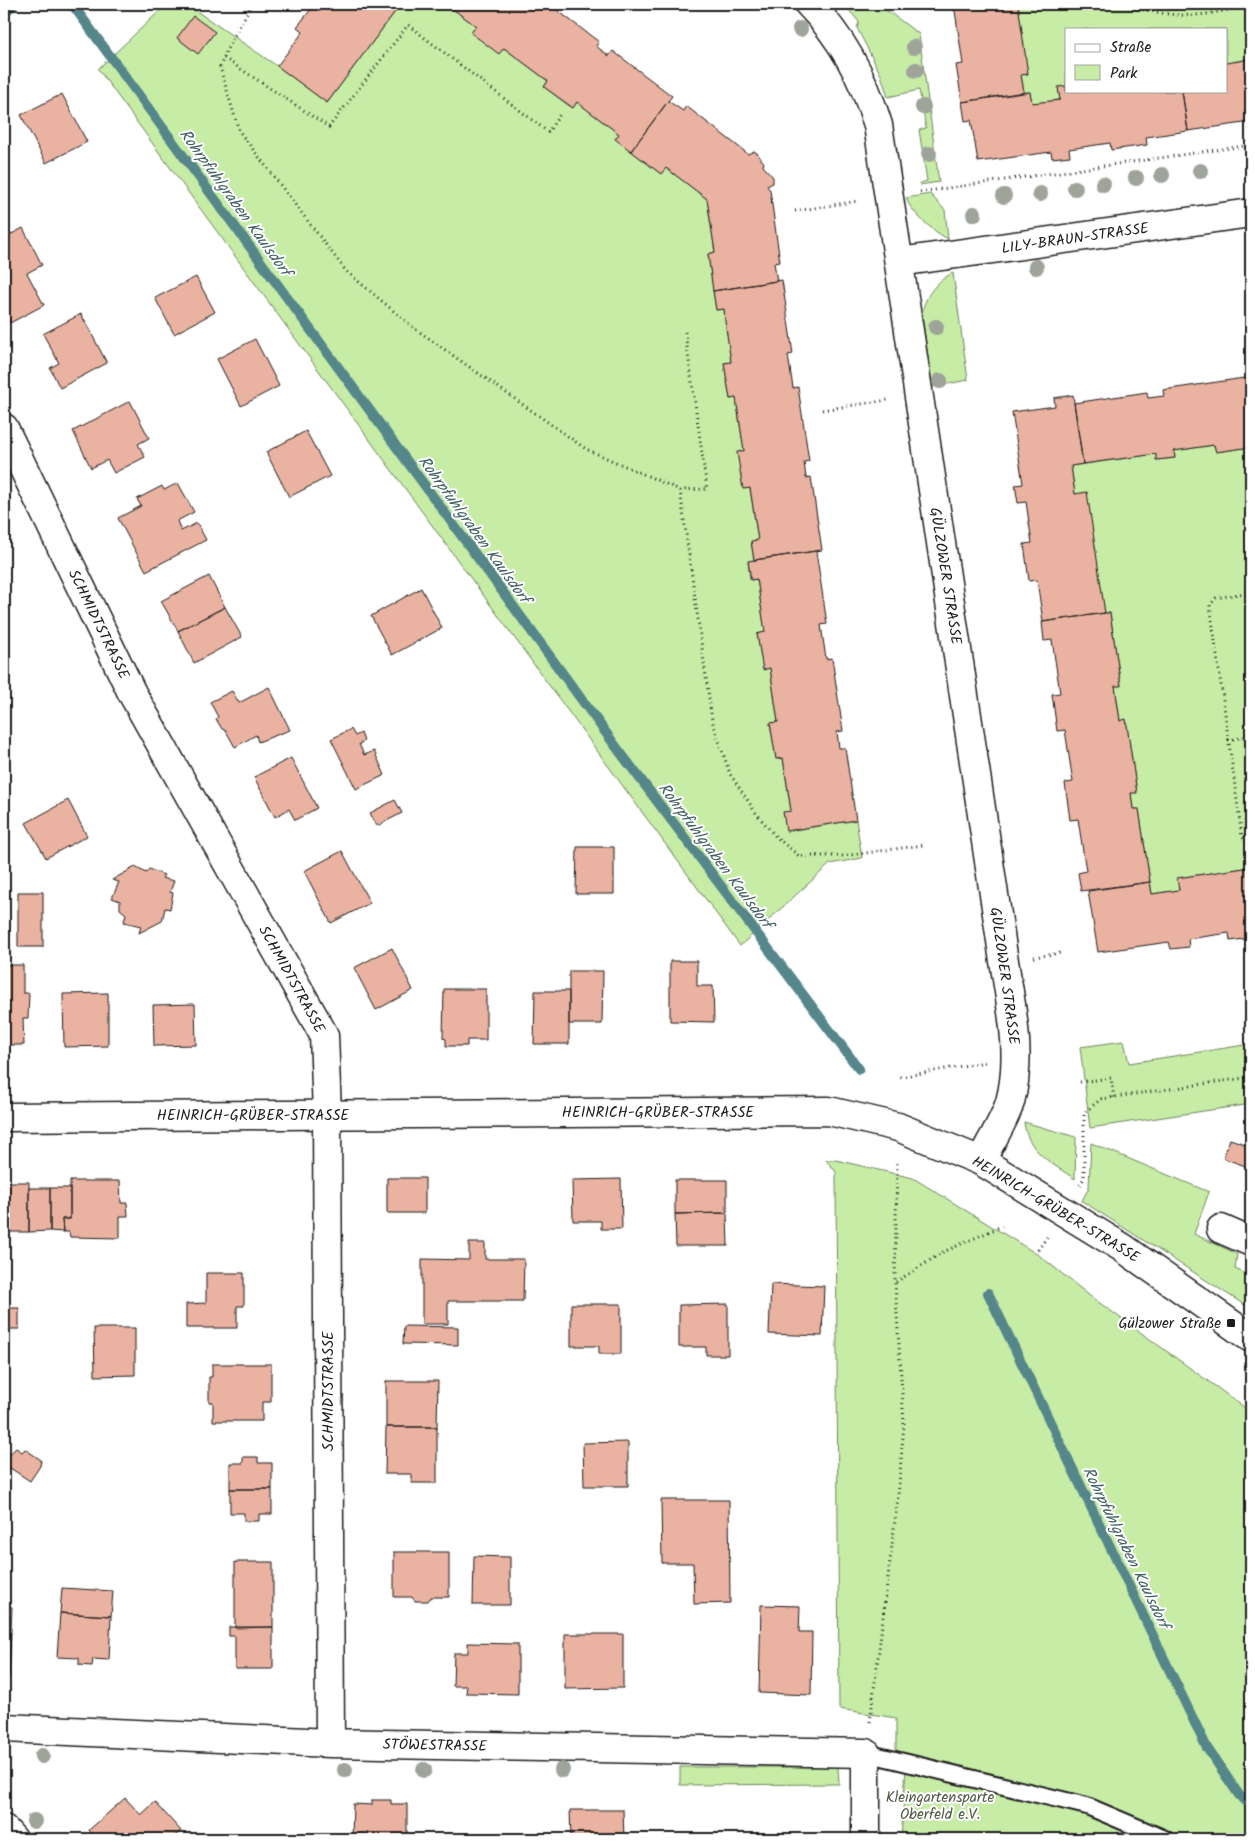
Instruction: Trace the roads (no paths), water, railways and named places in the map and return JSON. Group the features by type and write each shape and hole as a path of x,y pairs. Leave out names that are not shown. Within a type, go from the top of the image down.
{"street":[{"name":"GÜLZOWER STRASSE","path":"809,4 846,50 870,98 878,125 899,262 1016,1056 1015,1080 1009,1104 981,1161"},
{"name":"LILY-BRAUN-STRASSE","path":"899,262 1251,214"},
{"name":"SCHMIDTSTRASSE","path":"4,428 132,693 324,1035 327,1114 330,1743"},
{"name":"HEINRICH-GRÜBER-STRASSE","path":"4,1117 829,1111 898,1127 981,1161 1123,1248 1251,1338"},
{"path":"1221,1229 1251,1242"},
{"name":"STÖWESTRASSE","path":"4,1728 330,1743 866,1753"},
{"path":"866,1753 866,1839"},
{"path":"4,1829 13,1839"}],"lane":[{"path":"866,1753 1087,1806 1165,1839"}],"waterway":[{"path":"4,13 14,4"},
{"name":"Rohrpfuhlgraben Kaulsdorf","path":"72,4 620,752 859,1069"},
{"name":"Rohrpfuhlgraben Kaulsdorf","path":"988,1293 1207,1748 1239,1795 1251,1807"}],"place":[{"name":"Gülzower Straße","path":"1231,1323"}],"park label":[{"name":"Kleingartensparte Oberfeld e.V.","path":"940,1806"}]}
